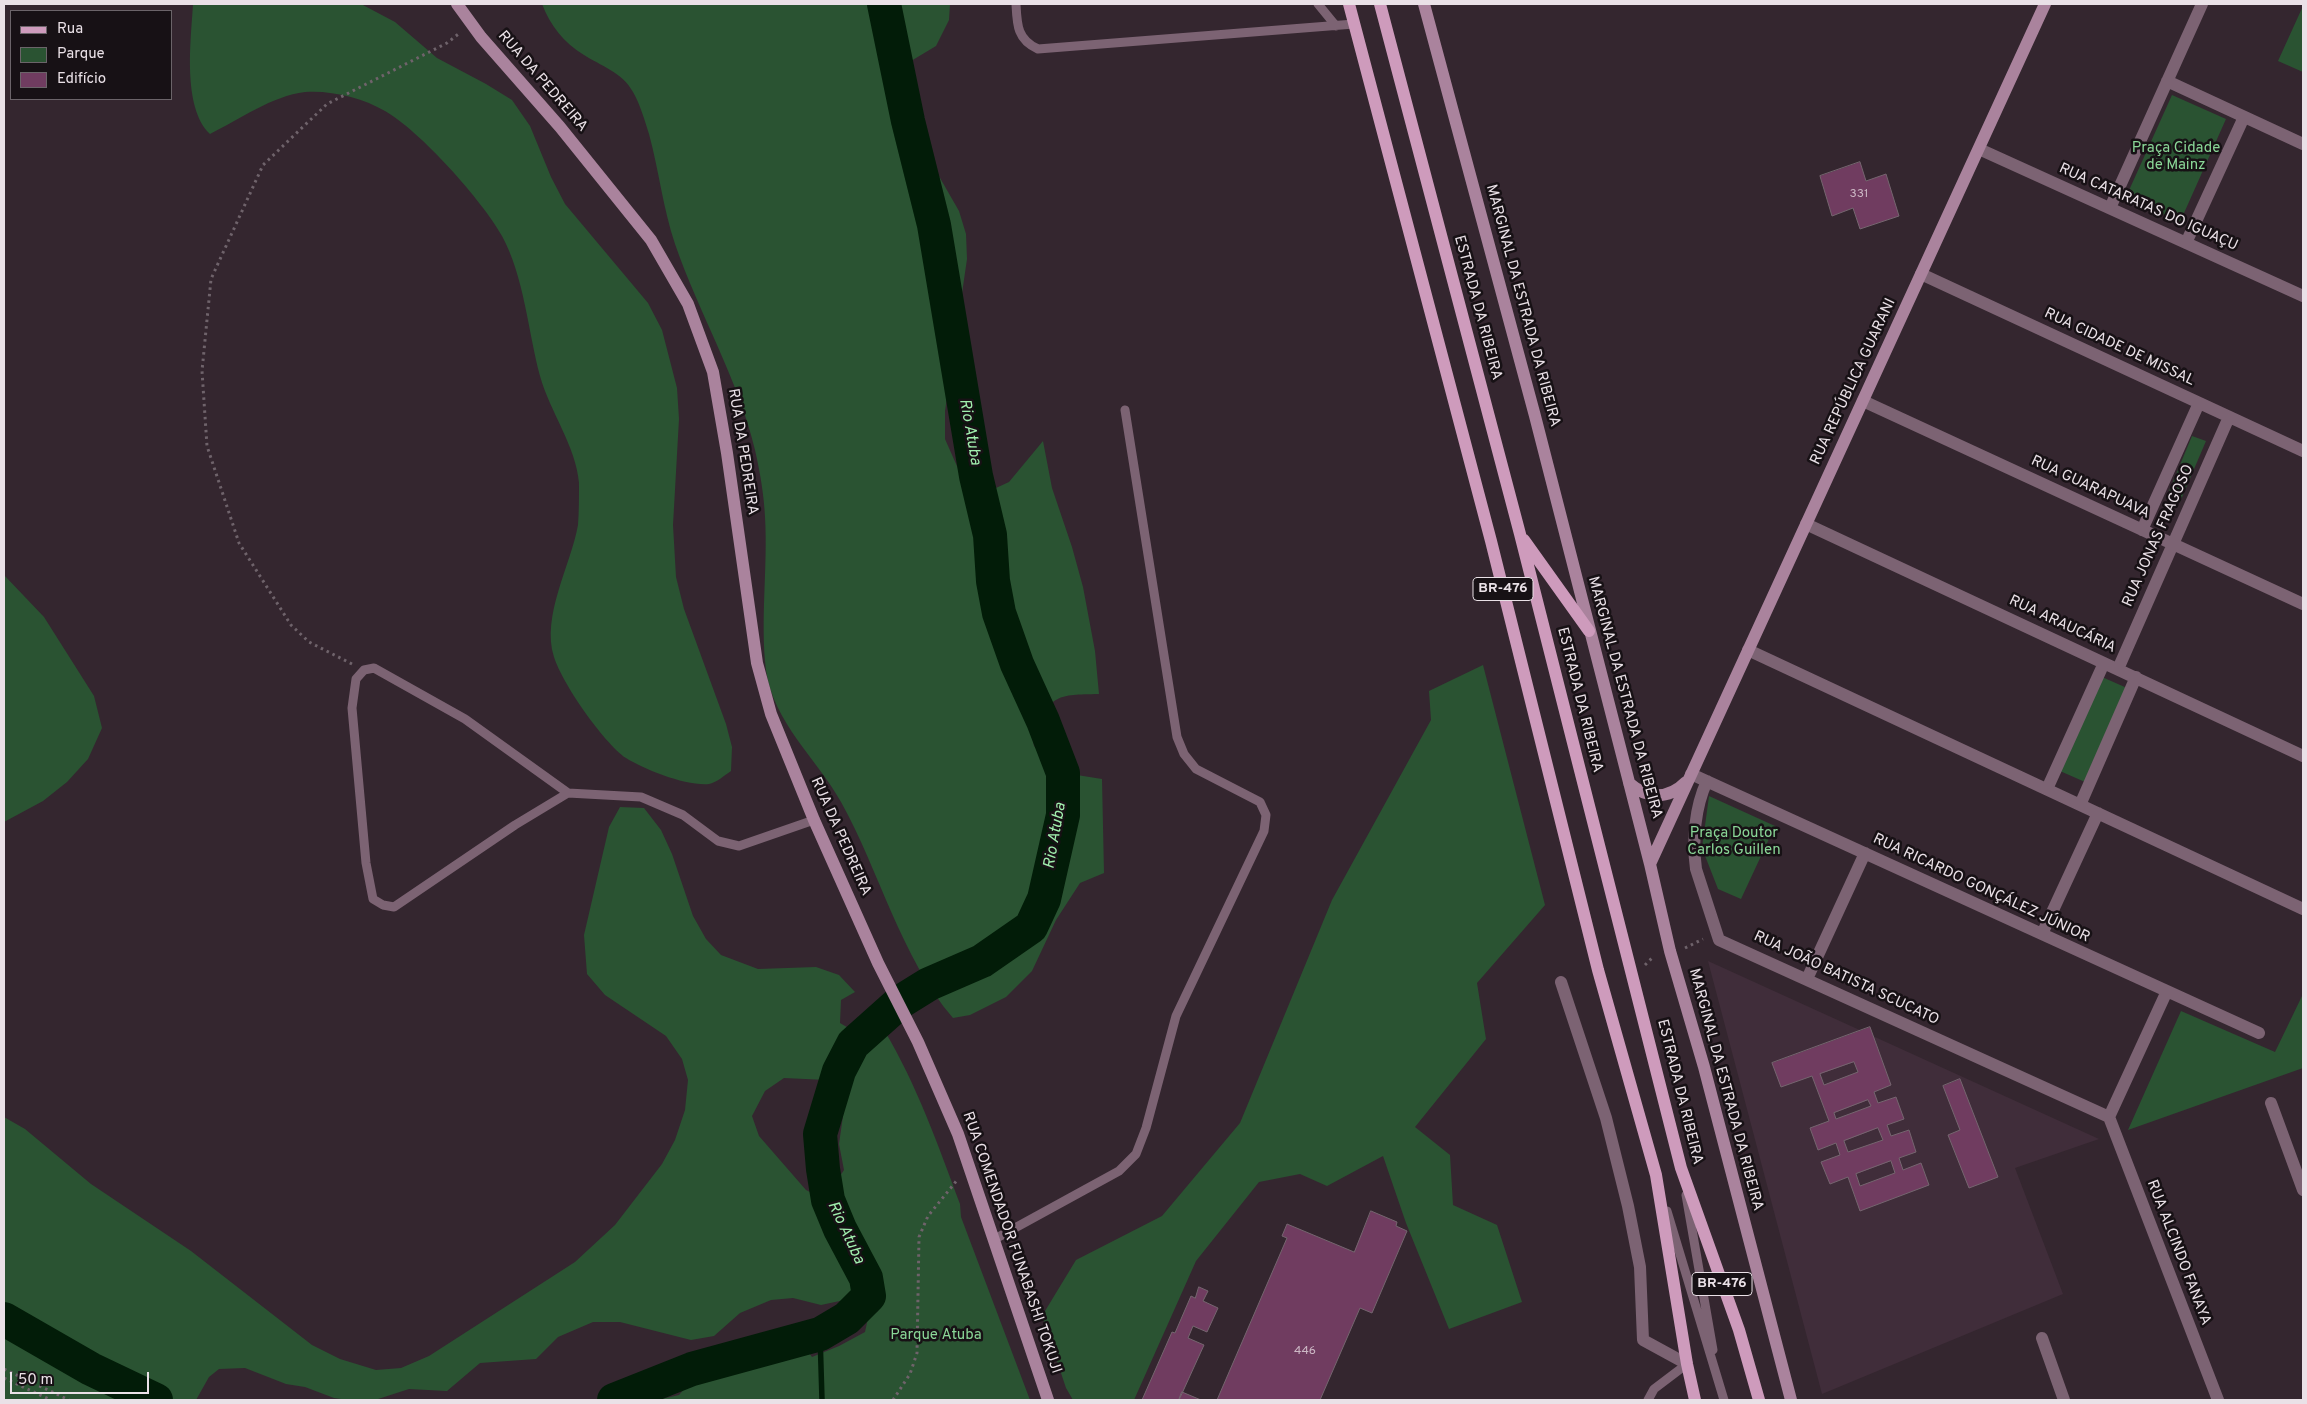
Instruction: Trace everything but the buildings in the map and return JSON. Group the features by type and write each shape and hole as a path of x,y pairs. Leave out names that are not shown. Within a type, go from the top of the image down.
{"main road":[{"name":"RUA DA PEDREIRA","path":"457,4 472,25 650,240 688,304 713,372 727,453 757,663 771,714 814,820 878,963 918,1042"},
{"name":"BR-476","path":"1348,4 1491,541 1598,970 1656,1175"},
{"name":"ESTRADA DA RIBEIRA","path":"1380,4 1520,534 1681,1168 1739,1330 1760,1400"},
{"name":"MARGINAL DA ESTRADA DA RIBEIRA","path":"1424,4 1535,416 1650,864 1670,951 1704,1066 1791,1400"},
{"name":"RUA REPÚBLICA GUARANI","path":"1650,864 2045,4"},
{"path":"1520,534 1589,631"},
{"name":"RUA REPÚBLICA GUARANI","path":"1629,783 1639,792 1650,796 1663,796 1680,787 1691,774"},
{"name":"RUA COMENDADOR FUNABASHI TOKUJI","path":"918,1042 970,1166 993,1240 1048,1400"},
{"path":"1656,1175 1687,1364 1696,1400"}],"street":[{"path":"2110,208 2202,4"},
{"path":"2167,81 2303,144"},
{"path":"2186,243 2244,117"},
{"name":"RUA CATARATAS DO IGUAÇU","path":"1979,149 2303,296"},
{"name":"RUA CIDADE DE MISSAL","path":"1921,274 2303,451"},
{"name":"RUA GUARAPUAVA","path":"1862,401 2303,604"},
{"name":"RUA JONAS FRAGOSO","path":"2142,530 2199,403"},
{"name":"RUA JONAS FRAGOSO","path":"2118,669 2229,417"},
{"name":"RUA ARAUCÁRIA","path":"1806,524 2303,756"},
{"path":"1748,650 2303,909"},
{"path":"2047,789 2104,663"},
{"path":"2080,805 2136,678"},
{"name":"RUA RICARDO GONÇÁLEZ JÚNIOR","path":"1691,774 2259,1033"},
{"name":"RUA JOÃO BATISTA SCUCATO","path":"1707,781 1699,798 1694,856 1696,868 1719,940 2109,1117"},
{"path":"2042,934 2098,813"},
{"path":"1807,980 1866,853"},
{"path":"1561,982 1606,1118 1628,1206 1640,1267 1643,1340 1687,1364"},
{"path":"2109,1117 2167,991"},
{"path":"2271,1103 2303,1190"},
{"name":"RUA ALCINDO FANAYA","path":"2109,1117 2218,1400"},
{"path":"2042,1338 2064,1400"}],"lane":[{"path":"1016,4 1017,28 1031,46 1038,49 1354,24"},
{"path":"1318,4 1336,26"},
{"path":"993,1240 1120,1171 1136,1154 1146,1128 1176,1016 1264,831 1266,815 1260,802 1196,769 1184,754 1177,737 1126,410"},
{"path":"568,793 515,825 394,906 383,905 373,900 366,863 352,708 356,680 364,670 374,668 465,719 568,793 642,798 683,815 718,841 739,846 814,820"},
{"path":"1681,1168 1722,1396"},
{"path":"1656,1175 1722,1396"},
{"path":"1648,1400 1654,1389 1687,1364"}],"path":[{"path":"364,670 309,642 291,625 239,543 207,446 202,371 211,279 263,165 326,104 447,43 472,25"},
{"path":"1685,948 1703,939"},
{"path":"1644,965 1654,956"},
{"path":"893,1400 910,1374 917,1353 919,1237 928,1216 947,1190 970,1166"},
{"path":"4,1369 69,1400"},
{"path":"4,1378 51,1400"}],"shaded area":[{"path":"1708,961 2099,1139 2015,1168 2063,1294 1822,1394"}],"green space":[{"path":"193,4 361,4 395,22 437,58 512,100 530,126 551,177 565,204 648,303 662,330 677,388 679,419 673,525 676,577 684,609 726,724 732,747 731,771 720,779 709,784 678,780 655,772 626,758 595,726 565,682 558,668 551,641 551,625 558,591 578,525 579,483 577,469 568,442 540,376 516,268 493,221 466,186 432,150 399,120 367,102 325,92 293,94 268,103 210,134 201,122 195,107 192,90 190,54"},
{"path":"542,4 950,4 949,20 936,46 901,67 889,93 894,122 936,171 959,211 966,234 967,259 945,411 945,439 964,482 985,493 1009,482 1043,441 1052,488 1083,587 1095,651 1099,694 1073,695 1058,699 1045,710 1031,732 1034,746 1058,772 1102,779 1104,873 1080,883 1056,920 1032,971 1006,997 970,1015 953,1018 935,994 905,941 868,857 841,802 777,707 770,689 764,651 766,536 764,500 757,458 748,423 729,372 695,296 675,244 667,217 649,134 636,97 617,74 577,50 564,39 549,19"},
{"path":"2303,6 2303,72 2278,61"},
{"name":"Praça Cidade de Mainz","path":"2172,95 2226,119 2180,222 2126,197"},
{"path":"2192,436 2206,441 2180,502 2167,496"},
{"path":"4,575 44,617 94,696 102,728 88,759 67,782 43,801 4,822"},
{"path":"1483,665 1545,905 1477,983 1486,1039 1415,1127 1450,1155 1453,1205 1497,1225 1522,1302 1449,1329 1406,1223 1383,1156 1327,1186 1300,1174 1259,1182 1196,1261 1134,1400 1073,1400 1066,1388 1042,1316 1076,1260 1162,1216 1240,1123 1332,900 1431,720 1429,691"},
{"path":"2102,677 2127,688 2085,782 2060,771"},
{"name":"Praça Doutor Carlos Guillen","path":"1709,796 1775,826 1741,899 1718,889 1702,848"},
{"name":"Parque Atuba","path":"620,807 644,808 661,830 672,854 693,916 706,939 721,955 758,969 816,967 839,975 855,992 841,1000 840,1023 867,1039 876,1029 884,1030 907,1072 935,1138 960,1204 961,1217 1030,1400 657,1400 679,1395 692,1380 705,1383 706,1371 724,1366 731,1373 764,1361 788,1348 807,1350 812,1357 839,1346 865,1332 868,1318 878,1311 879,1303 870,1309 849,1299 821,1305 793,1298 771,1300 740,1313 714,1336 691,1340 620,1322 593,1322 558,1337 536,1359 480,1363 447,1391 409,1389 375,1400 348,1400 334,1398 305,1387 286,1384 245,1368 219,1369 209,1377 196,1400 4,1400 4,1117 25,1129 91,1184 191,1251 312,1345 340,1359 376,1370 401,1368 429,1356 575,1262 615,1225 662,1164 675,1140 685,1110 688,1080 682,1059 666,1036 605,995 587,974 584,935 609,827","holes":["784,1078 848,1081 839,1144 844,1170 836,1182 836,1197 822,1198 806,1190 759,1136 752,1116 765,1091"]},
{"path":"2303,994 2303,1068 2128,1130 2181,1011 2275,1052"}],"waterway":[{"name":"Rio Atuba","path":"614,1400 692,1369 820,1334 847,1318 869,1296 866,1278 840,1229 828,1200 823,1169 820,1134 839,1071 853,1044 900,1002 929,984 982,961 1031,927 1044,899 1063,815 1063,773 1043,721 1017,664 999,613 993,581 990,535 976,476 934,225 908,121 884,4"},
{"name":"Rio Atuba","path":"4,1319 91,1369 156,1400"},
{"path":"820,1334 822,1400"}]}
